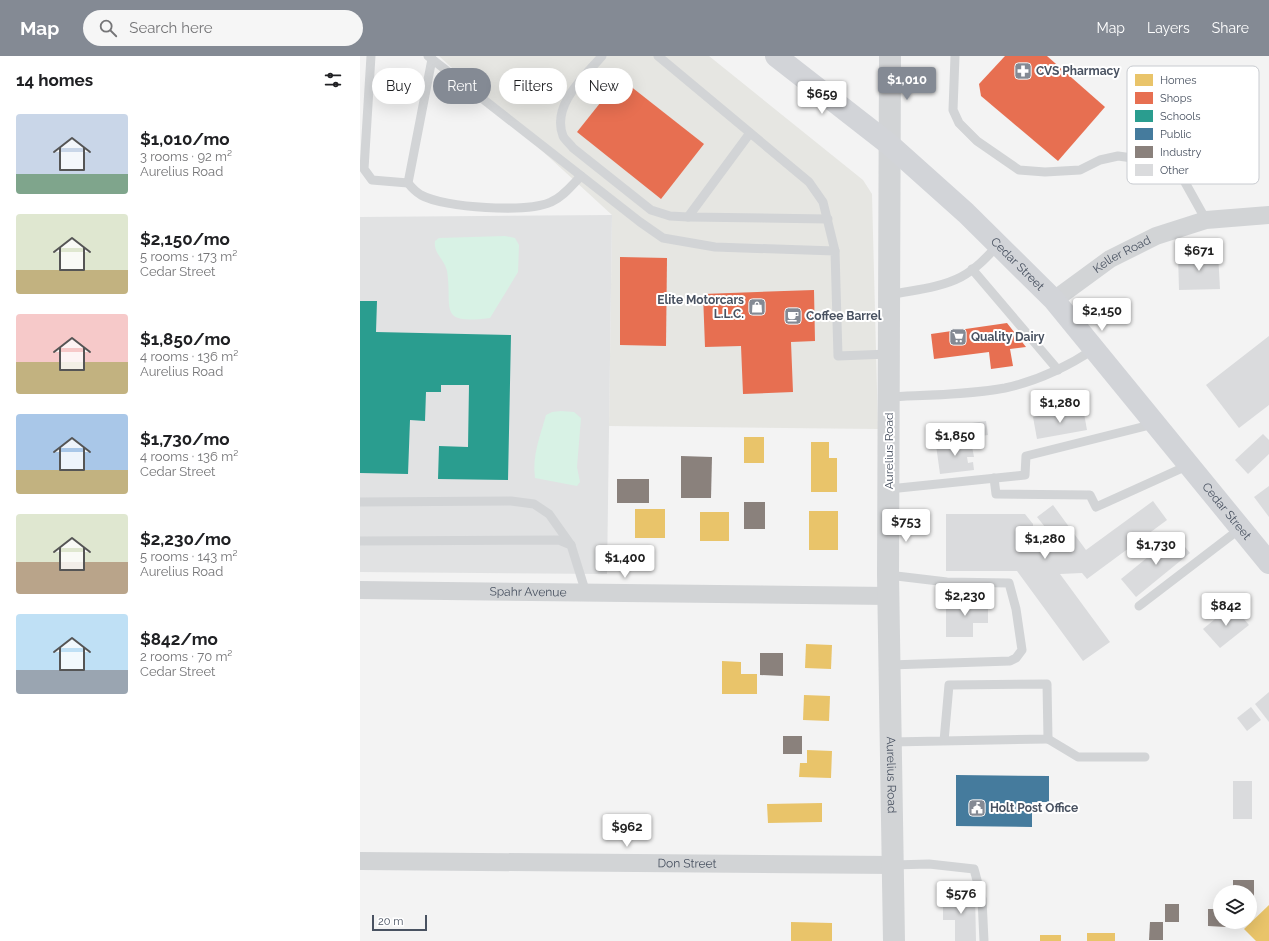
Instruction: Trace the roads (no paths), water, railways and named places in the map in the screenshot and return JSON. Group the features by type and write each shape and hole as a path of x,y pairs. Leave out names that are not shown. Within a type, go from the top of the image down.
{"main road":[{"name":"Cedar Street","path":"776,56 890,146 966,213 1054,300 1269,563"}],"street":[{"name":"Aurelius Road","path":"890,56 889,585 894,941"},
{"name":"Keller Road","path":"1054,300 1110,259 1156,236 1206,220 1269,215"},
{"name":"Spahr Avenue","path":"360,590 586,593 889,585"},
{"name":"Don Street","path":"360,861 893,865"}],"lane":[{"path":"371,56 364,169 372,180 408,183 422,196 451,204 526,208 550,202 558,198 581,176"},
{"path":"602,56 571,92 566,103 562,122 564,136 573,148 651,210 670,216 688,217 828,219"},
{"path":"658,56 809,182 823,202 835,251 838,356 889,354"},
{"path":"955,56 953,110 959,123 978,141 1019,170 1045,172 1080,170 1100,160 1118,156 1127,157"},
{"path":"408,183 430,58 640,222 663,238 715,247 835,251"},
{"path":"688,217 750,133"},
{"path":"1186,184 1206,220"},
{"path":"889,295 932,287 960,277 972,269 998,245"},
{"path":"972,269 1058,370"},
{"path":"889,397 950,394 1005,388 1058,370 1094,349"},
{"path":"889,489 1025,475 1026,456 1156,423"},
{"path":"994,478 996,494 1090,495 1096,507 1190,465"},
{"path":"360,502 511,501 534,504 549,514 571,545 586,593"},
{"path":"1139,606 1241,528"},
{"path":"360,541 558,540 571,545"},
{"path":"889,585 947,582 1009,583 1016,609 1022,650 1016,658 1010,661 890,665"},
{"path":"944,741 949,685 1047,684 1048,739"},
{"path":"891,742 1048,739 1078,757 1145,757"},
{"path":"893,865 929,864 974,868 982,899 984,941"}],"place":[{"name":"CVS Pharmacy","path":"1023,71"},
{"name":"Elite Motorcars L.L.C.","path":"757,307"},
{"name":"Coffee Barrel","path":"793,316"},
{"name":"Quality Dairy","path":"958,337"},
{"name":"Holt Post Office","path":"977,808"}]}
